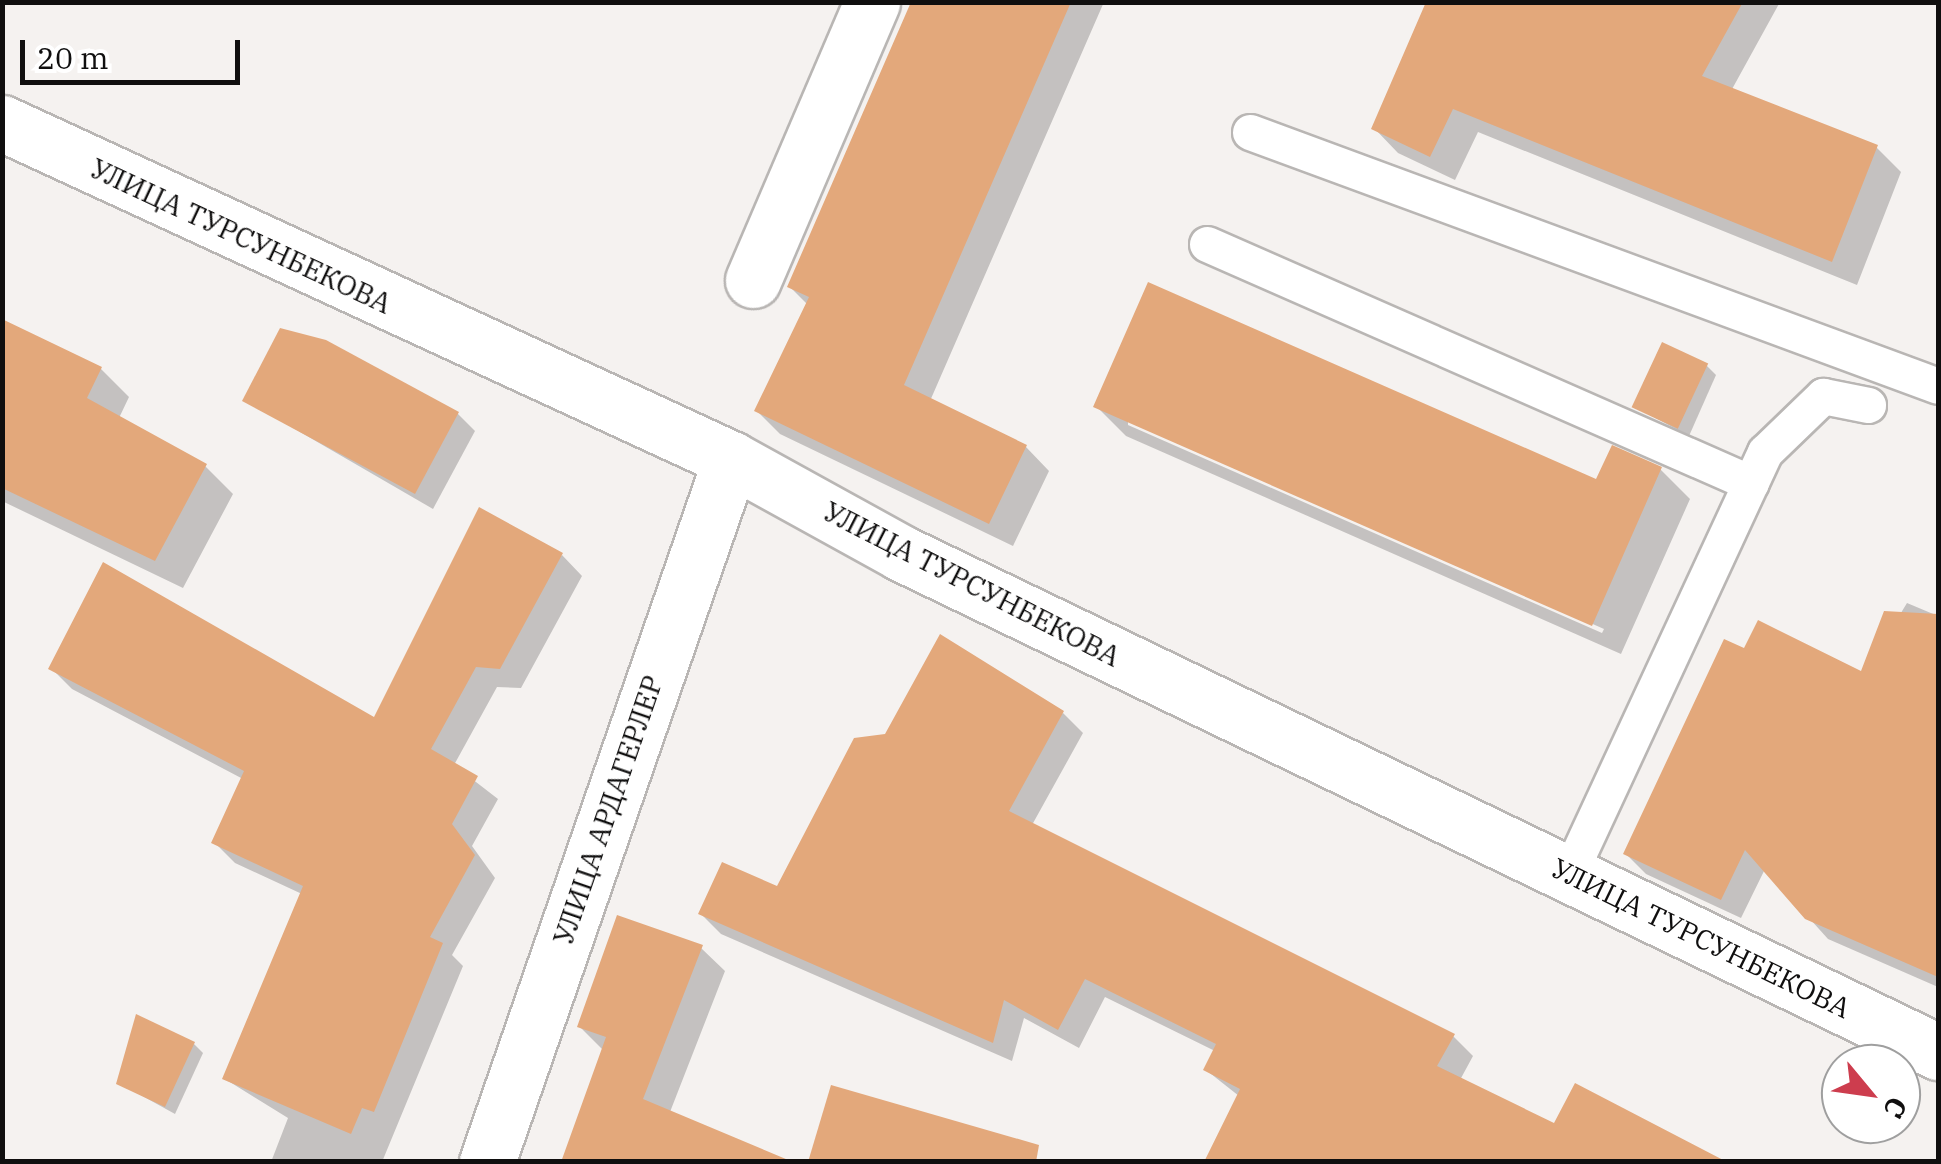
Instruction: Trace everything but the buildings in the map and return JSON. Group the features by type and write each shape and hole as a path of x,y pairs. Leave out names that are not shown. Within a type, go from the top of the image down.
{"street":[{"path":"754,280 872,2"},
{"name":"УЛИЦА ТУРСУНБЕКОВА","path":"2,123 731,459 902,553 1938,1052"},
{"name":"УЛИЦА АРДАГЕРЛЕР","path":"487,1162 731,459"}],"lane":[{"path":"1250,132 1938,386"},
{"path":"1207,244 1750,483"},
{"path":"1569,874 1765,452 1822,396 1868,406"}]}
